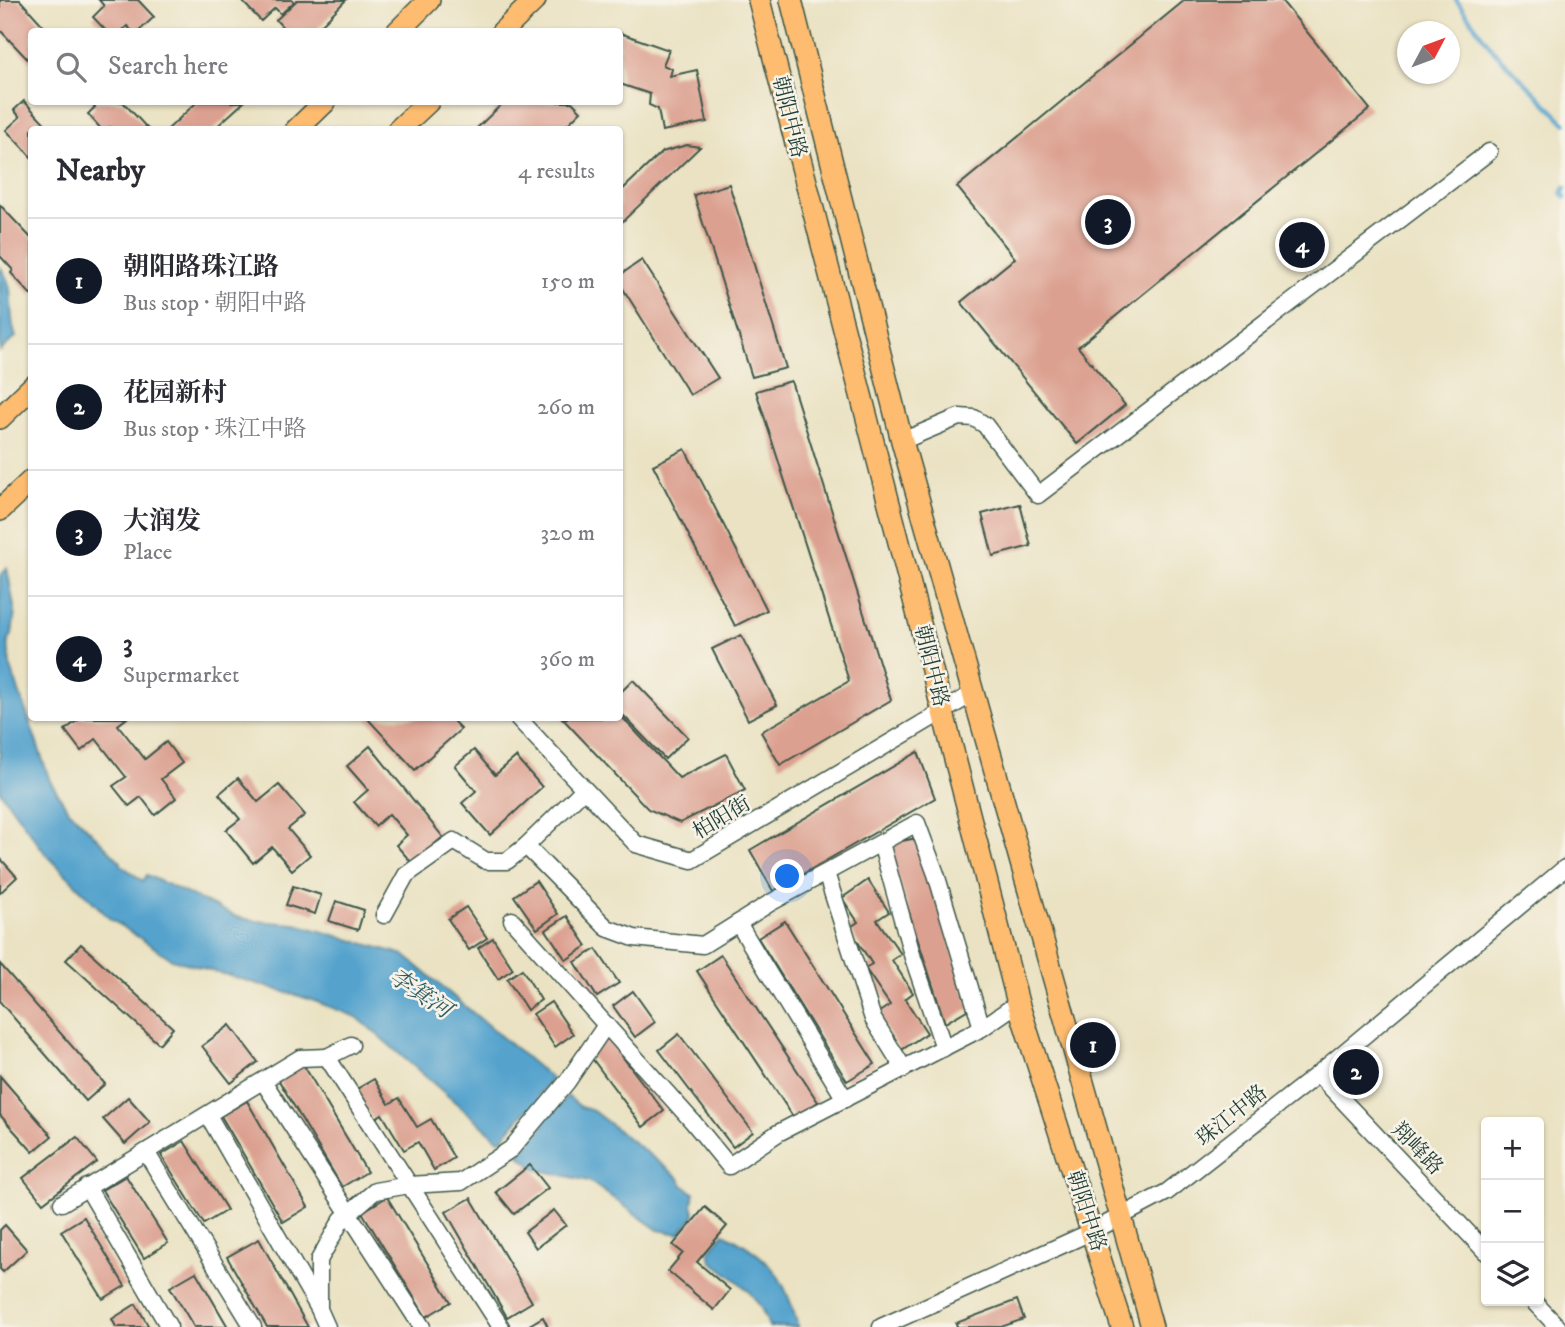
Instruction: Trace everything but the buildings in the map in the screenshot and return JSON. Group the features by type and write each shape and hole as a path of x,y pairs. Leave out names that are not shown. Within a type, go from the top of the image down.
{"main road":[{"path":"401,28 429,0"},
{"path":"506,28 535,0"},
{"name":"朝阳中路","path":"759,0 1018,1003 1122,1327"},
{"name":"朝阳中路","path":"791,0 902,440 1152,1327"},
{"path":"300,126 322,105"},
{"path":"402,126 425,105"},
{"path":"7,411 28,391"},
{"path":"0,510 28,483"}],"street":[{"path":"902,440 959,416 974,418 985,425 1038,495 1489,152"},
{"name":"柏阳街","path":"521,721 636,844 692,860 972,694"},
{"path":"384,915 406,875 454,841 486,861 507,861 584,789"},
{"path":"526,846 607,928 634,938 703,945 917,823 936,874 982,1028"},
{"path":"881,843 913,958 944,1048"},
{"name":"珠江中路","path":"881,1327 1093,1231 1167,1192 1318,1074 1565,868"},
{"path":"826,873 873,1019 904,1069"},
{"path":"513,920 729,1166 778,1133 982,1028 1018,1003"},
{"path":"738,923 845,1100"},
{"path":"319,1309 319,1260 342,1219 375,1191 409,1185 461,1182 511,1149 564,1086 606,1025"},
{"path":"62,1203 300,1058 327,1057 351,1045"},
{"path":"327,1057 501,1327"},
{"name":"翔峰路","path":"1318,1074 1481,1247"},
{"path":"263,1081 422,1327"},
{"path":"208,1115 327,1327"},
{"path":"146,1152 253,1327"},
{"path":"87,1188 169,1327"},
{"path":"1538,1306 1558,1327"}],"water":[{"path":"0,267 9,284 16,337 0,351"},
{"path":"7,568 15,612 12,635 8,641 10,665 50,781 67,808 121,865 143,881 147,875 237,917 296,924 404,955 552,1079 500,1141 357,1017 309,999 172,959 109,918 45,853 0,791 0,576"},
{"path":"567,1096 581,1107 593,1111 678,1177 683,1185 694,1193 692,1204 695,1215 679,1234 658,1230 589,1181 536,1169 519,1155"},
{"path":"724,1233 754,1251 774,1270 788,1294 798,1327 769,1327 754,1297 711,1261 709,1251"}],"waterway":[{"path":"1456,0 1493,50 1565,123"},
{"path":"1565,188 1562,193 1565,197"},
{"name":"李箕河","path":"515,1090 567,1129"}],"place":[{"name":"大润发","path":"1108,222"},
{"name":"3","path":"1302,245"},
{"name":"朝阳路珠江路","path":"1093,1045"},
{"name":"花园新村","path":"1356,1072"}]}
